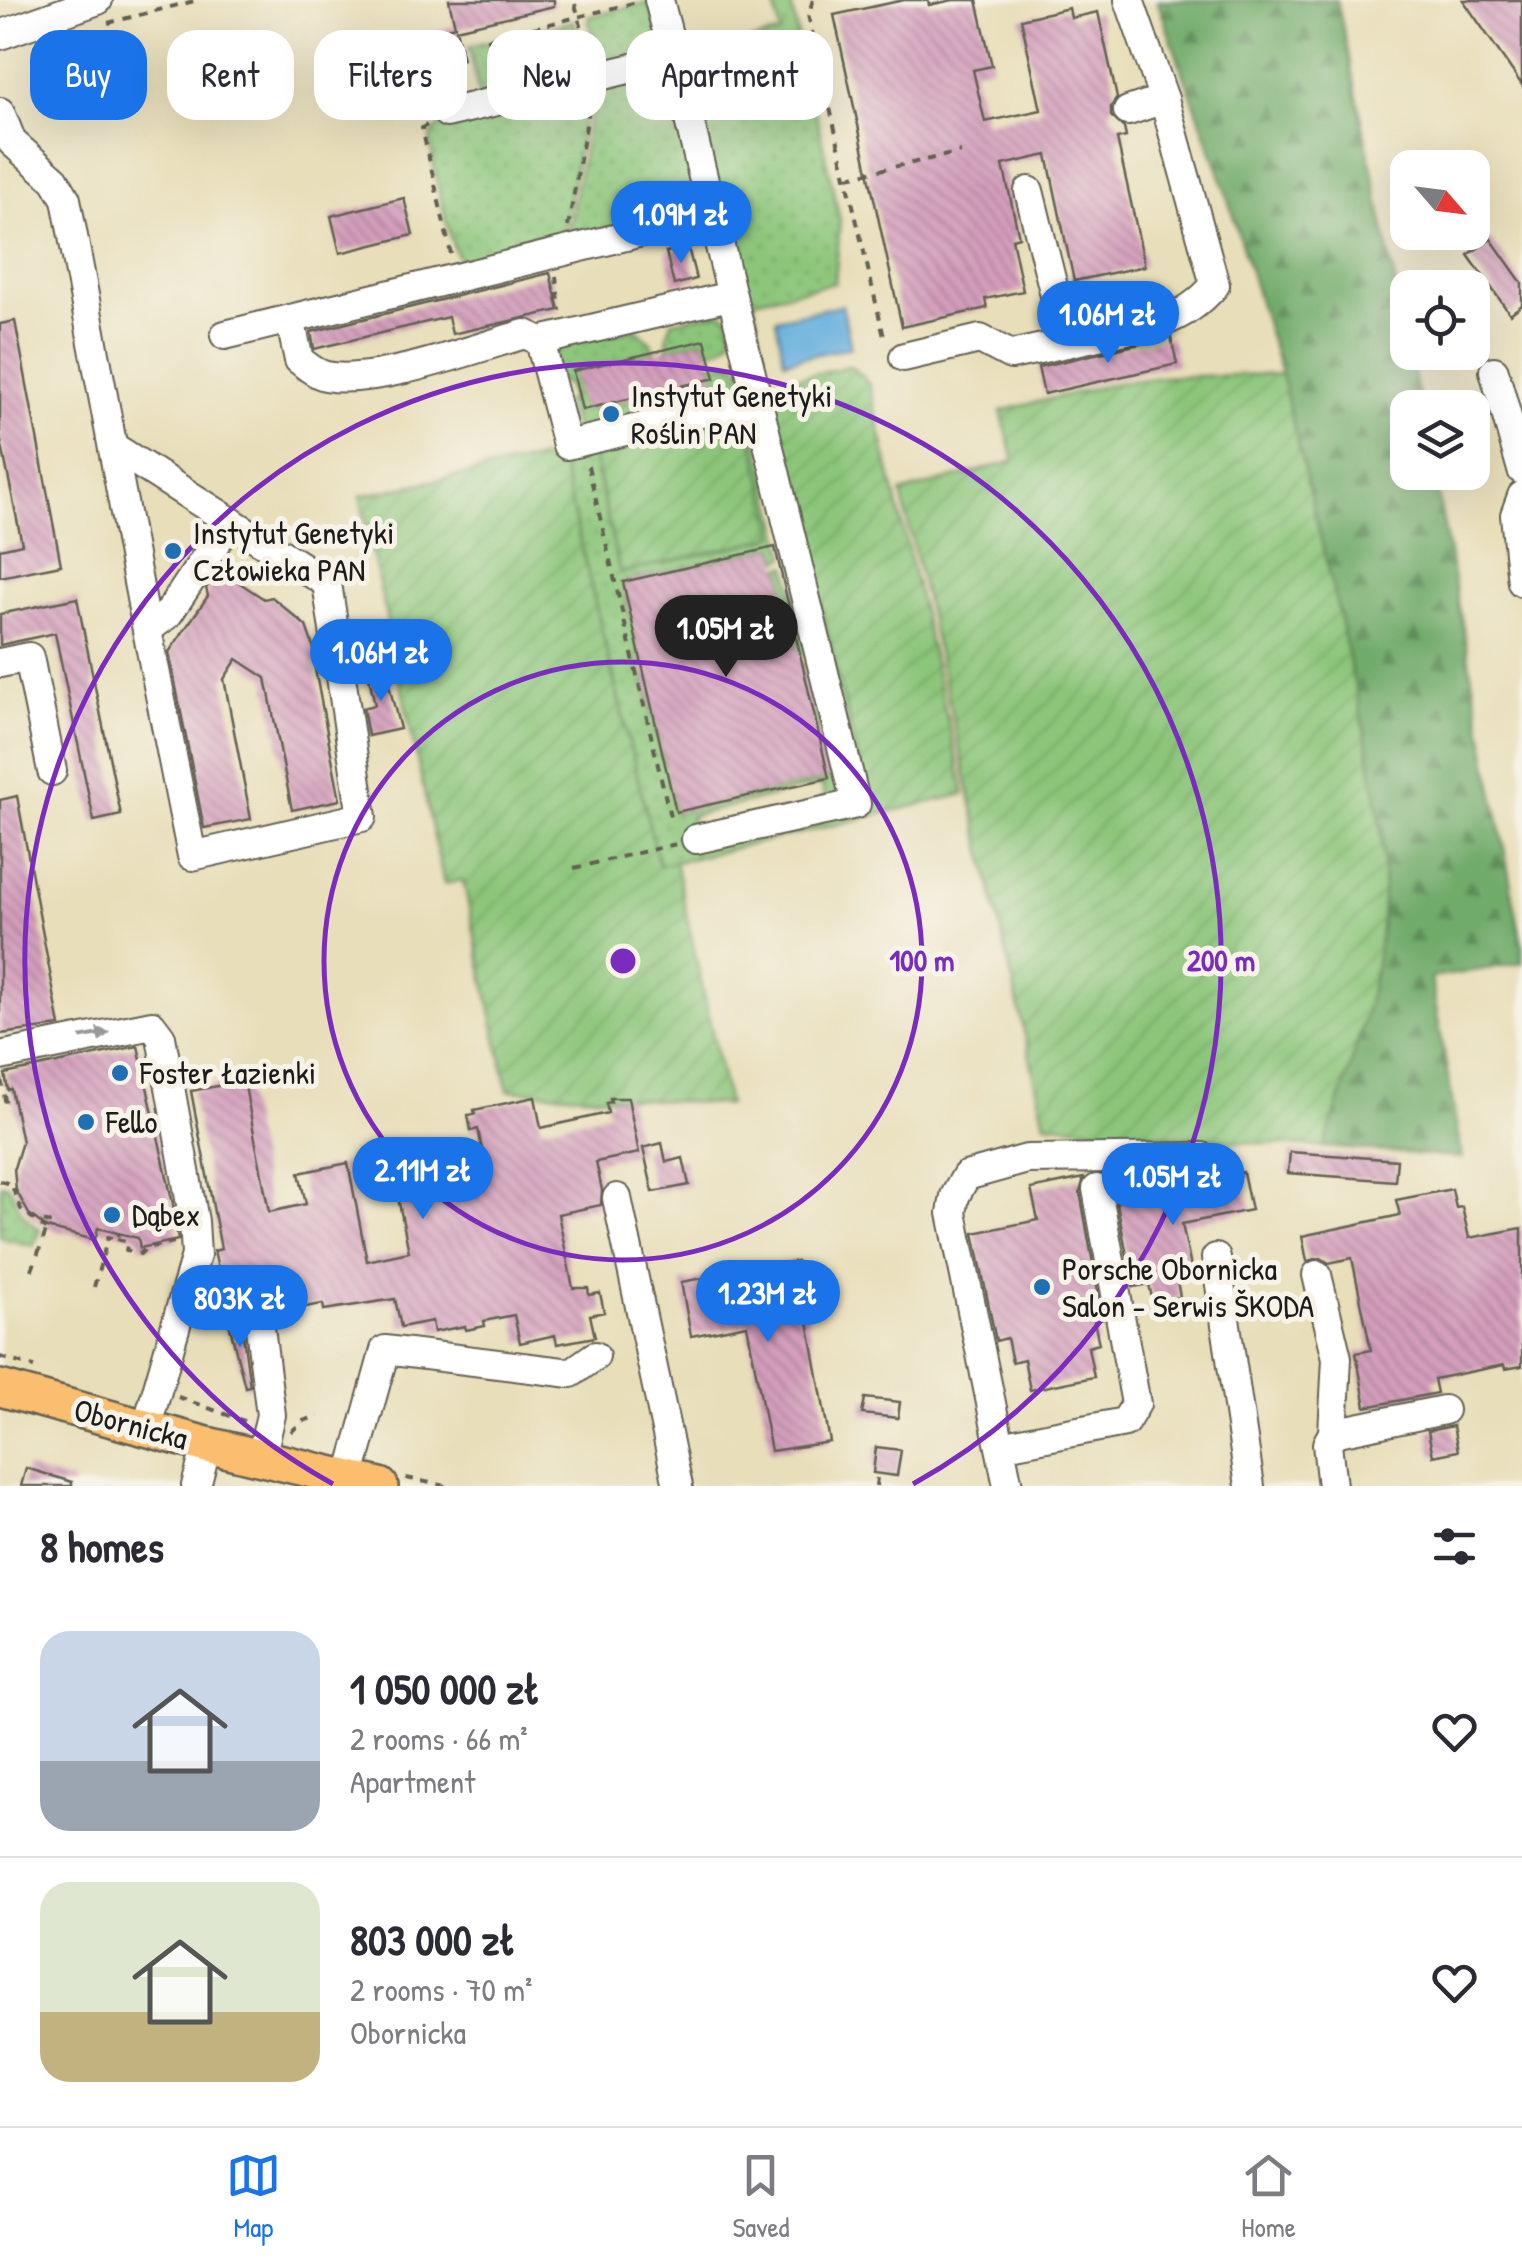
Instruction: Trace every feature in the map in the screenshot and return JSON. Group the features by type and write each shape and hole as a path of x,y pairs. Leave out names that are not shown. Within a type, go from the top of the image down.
{"main road":[{"name":"Obornicka","path":"0,1388 207,1445 364,1482"}],"street":[{"path":"659,0 667,30"},
{"path":"904,357 980,339 1011,355 1067,343 1172,318 1204,298 1216,285 1164,99 1129,0"},
{"path":"0,35 97,13"},
{"path":"1128,111 1164,99"},
{"path":"0,112 12,142 55,180 66,199 192,856 362,817 327,583 115,448"},
{"path":"689,120 856,804 696,839"},
{"path":"1029,191 1067,343"},
{"path":"225,335 711,216"},
{"path":"290,319 299,360 322,375 353,378 526,334 552,338 730,296"},
{"path":"552,338 567,445 756,400"},
{"path":"1494,371 1522,470"},
{"path":"1522,496 1515,515 1522,582"},
{"path":"148,630 168,614 230,520"},
{"path":"0,663 29,658 52,770"},
{"path":"0,1056 152,1025 161,1037 194,1221 146,1429"},
{"path":"1008,1486 952,1213 955,1196 966,1176 1027,1159 1202,1157"},
{"path":"1000,1446 1125,1422 1136,1404 1097,1189"},
{"path":"616,1198 678,1486"},
{"path":"1216,1258 1250,1486"},
{"path":"1317,1274 1337,1358 1333,1433 1327,1444 1332,1486"},
{"path":"258,1312 271,1415 260,1458"},
{"path":"364,1482 386,1350 571,1373 595,1356"},
{"path":"1333,1433 1444,1410"},
{"path":"196,1486 207,1445"}],"path":[{"path":"97,13 198,0"},
{"path":"486,40 646,0"},
{"path":"812,0 808,15 890,361 904,357"},
{"path":"575,4 582,30"},
{"path":"429,120 422,128 456,278"},
{"path":"552,338 559,252 586,120"},
{"path":"848,177 961,152"},
{"path":"582,441 671,821"},
{"path":"574,868 696,839"},
{"path":"0,1181 11,1184 21,1208 46,1229"},
{"path":"32,1270 49,1223 44,1221"},
{"path":"94,1288 108,1237 118,1236 128,1242 126,1250 140,1254 146,1248 190,1247"},
{"path":"876,1486 877,1478"}],"green space":[{"path":"773,0 790,0 797,30 780,30"},
{"path":"1157,0 1337,0 1393,270 1390,370 1413,370 1417,390 1390,390 1390,490 1437,490 1522,944 1522,963 1431,978 1462,1158 1324,1147 1364,1013 1381,928 1382,830 1348,654 1281,374 1223,183"},
{"path":"650,2 656,30 626,30 626,60 606,66 606,30 591,30 588,17"},
{"path":"574,21 576,30 536,30"},
{"path":"487,42 487,95 479,97 469,46"},
{"path":"626,80 626,120 680,120 700,188 688,210 566,245 589,120 606,120 606,83"},
{"path":"487,112 487,120 583,120 561,247 467,264 461,260 449,231 431,137 448,121 467,120 467,116"},
{"path":"699,120 817,120 840,220 835,283 754,300 767,384 872,816 659,866 559,455 746,415 754,422 786,557 779,560 775,547 623,582 631,618 784,583 781,567 787,566 797,605 790,607 787,595 634,632 643,667 795,631 792,615 803,615 807,654 800,654 796,642 645,680 653,716 805,679 802,664 810,663 822,700 812,703 808,691 656,727 664,764 817,728 814,711 822,710 834,745 822,748 820,740 668,775 676,812 828,778 826,763 837,760 842,784 837,793 826,799 821,784 691,816 693,830 681,834 685,850 862,809","holes":["593,454 775,533 770,538 620,573"]},
{"path":"721,312 730,318 732,338 721,348 708,352 704,340 668,349 672,321"},
{"path":"636,329 650,341 655,352 573,371 583,410 663,390 659,411 578,436 565,403 570,398 567,384 550,368 559,342"},
{"path":"726,361 741,367 745,391 695,406 687,402 677,387 714,378 711,364"},
{"path":"850,366 869,383 965,794 872,816 767,384"},
{"path":"1281,374 1359,706 1382,846 1383,903 1376,965 1344,1088 1324,1147 1191,1139 1045,1123 901,493 1014,461 1001,411 1111,384 1161,377"},
{"path":"727,419 746,426 752,437 775,533 770,538 620,573 595,450"},
{"path":"559,455 659,865 675,862 728,1105 508,1090 463,880 444,884 360,496"},
{"path":"1,1184 9,1186 23,1215 40,1230 33,1246 0,1237"}],"water":[{"path":"842,305 851,347 784,361 776,319"}],"building":[{"path":"449,0 554,0 554,6 456,30 439,30 455,26"},
{"path":"904,0 928,0 929,5 977,0 992,66 973,70 985,122 1041,110 1021,19 1069,8 1071,18 1098,12 1117,98 1111,116 1124,128 1126,137 1117,139 1145,266 1074,281 1047,155 1003,165 1019,237 1012,239 1023,291 985,299 987,308 902,327 834,15"},
{"path":"1463,0 1522,0 1522,85"},
{"path":"404,198 413,235 340,253 331,216"},
{"path":"1490,240 1522,283 1522,305 1510,314 1490,286 1490,270 1479,270 1468,255 1475,250 1490,250"},
{"path":"688,247 696,279 674,285 666,252"},
{"path":"550,273 559,310 452,334 448,317 314,349 311,332"},
{"path":"15,321 61,565 0,577 0,549 22,544 0,436 0,324"},
{"path":"1171,337 1177,364 1044,394 1038,367"},
{"path":"705,340 715,378 582,410 573,371"},
{"path":"775,547 829,778 676,812 623,582"},
{"path":"227,566 239,575 240,583 264,599 272,597 306,626 318,660 315,669 340,800 292,810 266,678 237,659 224,679 251,819 204,828 169,652 208,596 206,588 218,570"},
{"path":"77,598 121,815 94,821 55,633 0,645 0,614"},
{"path":"384,665 400,729 368,736 363,708 375,705 367,668"},
{"path":"17,796 60,1026 0,1034 0,800"},
{"path":"138,1046 178,1240 140,1248 138,1238 98,1228 95,1240 47,1228 29,1214 16,1190 14,1168 22,1142 5,1074"},
{"path":"244,1081 269,1212 306,1204 299,1173 348,1163 367,1261 409,1252 394,1178 484,1159 478,1129 471,1131 468,1115 475,1114 474,1110 535,1097 541,1128 608,1113 606,1103 611,1102 610,1098 628,1098 639,1153 596,1162 601,1205 558,1214 573,1288 588,1288 589,1295 600,1293 604,1312 590,1315 595,1337 557,1344 555,1335 520,1343 514,1315 484,1321 485,1326 434,1332 432,1321 401,1327 395,1299 324,1310 323,1304 305,1307 221,1281 214,1251 221,1249 191,1091"},
{"path":"662,1143 666,1162 683,1158 689,1185 653,1192 643,1148"},
{"path":"1290,1152 1397,1160 1395,1181 1288,1173"},
{"path":"1243,1172 1251,1210 1182,1224 1193,1277 1177,1281 1180,1297 1153,1303 1149,1284 1133,1287 1116,1198"},
{"name":"Porsche Obornicka Salon - Serwis ŠKODA","path":"1084,1178 1080,1192 1103,1319 1094,1321 1099,1344 1088,1347 1094,1377 1030,1390 1024,1359 1012,1362 1007,1338 996,1341 974,1233 1038,1220 1031,1189"},
{"path":"1452,1189 1456,1208 1462,1207 1469,1238 1522,1228 1522,1366 1505,1369 1504,1365 1434,1379 1437,1393 1366,1407 1356,1353 1371,1350 1352,1258 1329,1263 1321,1258 1307,1261 1302,1236 1400,1215 1396,1200"},
{"path":"797,1261 830,1442 771,1451 747,1325 691,1336 681,1282"},
{"path":"241,1321 250,1386 245,1387 229,1323"},
{"path":"865,1398 900,1402 898,1418 862,1414"},
{"path":"1453,1426 1458,1451 1433,1456 1428,1431"},
{"path":"876,1447 901,1450 897,1476 873,1473"},
{"path":"26,1468 72,1482 72,1486 21,1486"}],"place":[{"name":"Instytut Genetyki Roślin PAN","path":"611,414"},
{"name":"Instytut Genetyki Człowieka PAN","path":"173,551"},
{"name":"Foster Łazienki","path":"120,1073"},
{"name":"Fello","path":"86,1122"},
{"name":"Dąbex","path":"112,1215"},
{"name":"Porsche Obornicka Salon - Serwis ŠKODA","path":"1042,1287"}]}
